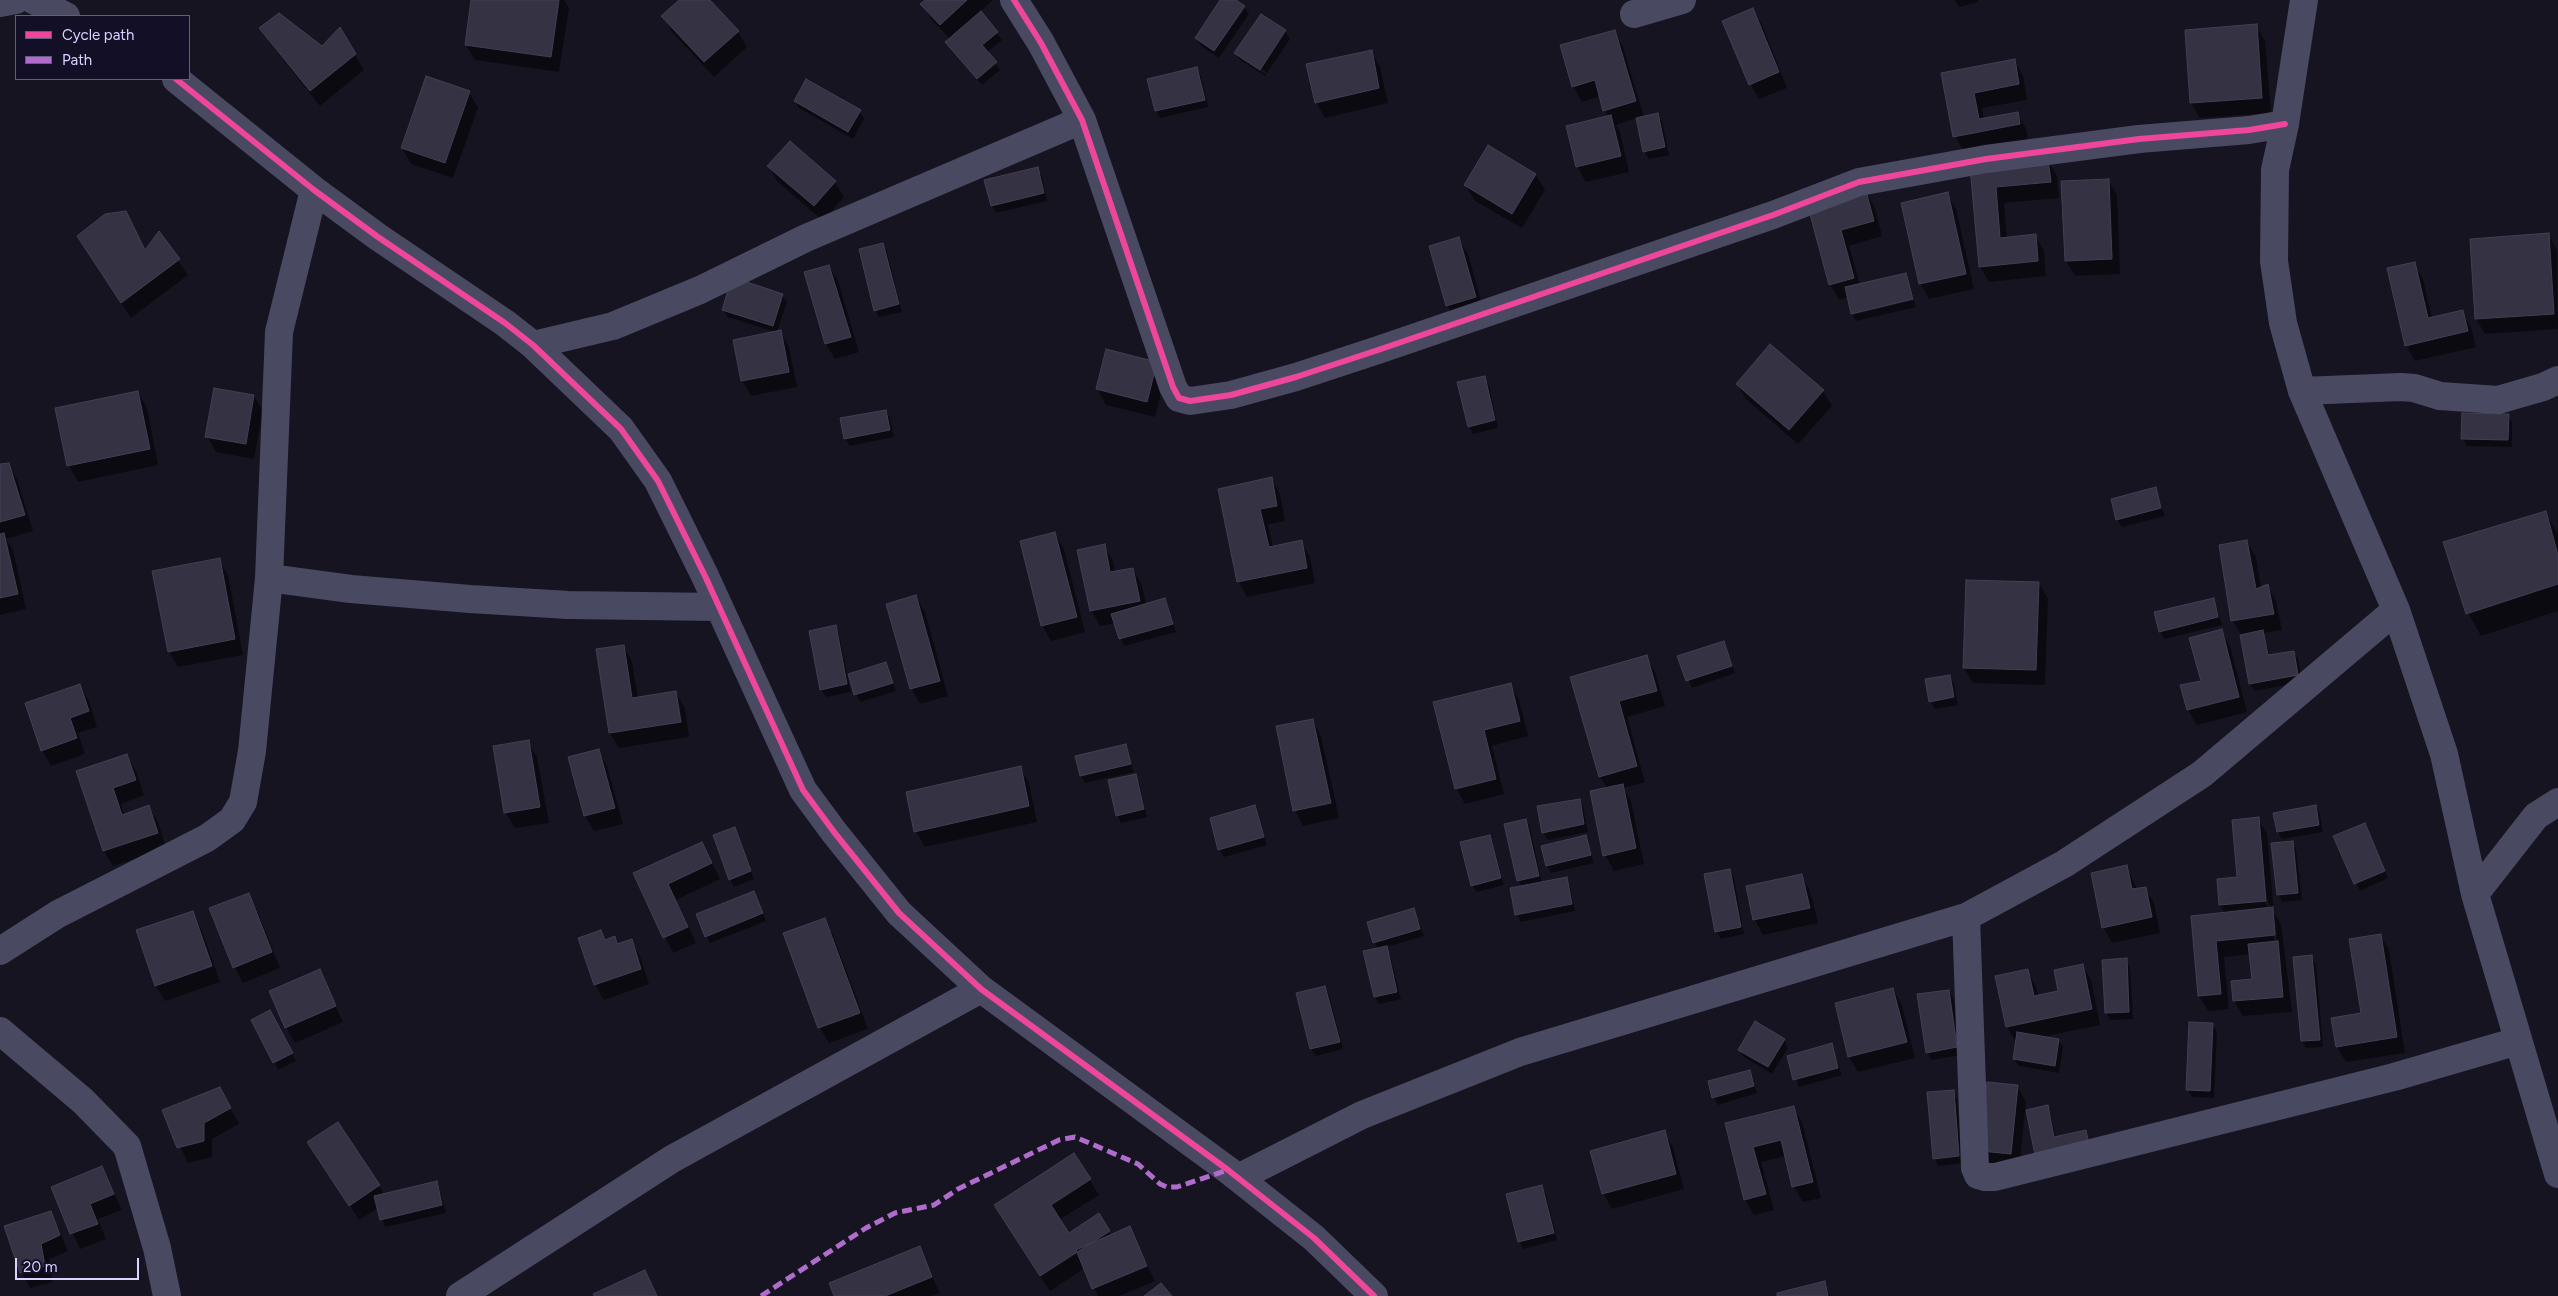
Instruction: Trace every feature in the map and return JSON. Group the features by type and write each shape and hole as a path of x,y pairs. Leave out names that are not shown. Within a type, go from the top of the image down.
{"street":[{"path":"0,4 16,0"},
{"path":"33,0 64,15"},
{"path":"1014,0 1041,43 1082,120 1173,387 1179,398 1190,401 1231,395 1369,353 1773,216 1859,182 1986,159 2139,140 2250,130 2285,124"},
{"path":"1634,14 1682,0"},
{"path":"2304,0 2285,124 2275,170 2274,261 2283,323 2302,391 2396,610 2444,754 2475,894 2558,1174"},
{"path":"177,80 314,190 378,237 505,323 533,345 621,429 658,481 803,790 899,913 981,989 1238,1178 1314,1238 1374,1296"},
{"path":"533,345 613,326 700,290 806,238 1082,120"},
{"path":"0,951 58,914 207,838 232,820 239,812 243,802 252,752 269,578 279,332 314,190"},
{"path":"2302,391 2401,387 2414,388 2440,396 2498,400 2543,387 2558,380"},
{"path":"269,578 351,589 568,605 718,607"},
{"path":"1238,1178 1362,1115 1520,1052 1966,918 2064,864 2202,774 2396,610"},
{"path":"2475,894 2536,816 2558,802"},
{"path":"1966,918 1974,1168 1978,1175 1985,1177 2394,1077 2518,1041"},
{"path":"460,1296 672,1159 981,989"},
{"path":"0,1031 82,1101 127,1146 157,1248 168,1296"}],"building":[{"path":"471,0 559,0 551,57 465,45"},
{"path":"679,0 710,0 739,31 704,62 661,16"},
{"path":"925,0 967,0 940,25 920,4"},
{"path":"1220,0 1236,0 1245,6 1214,51 1195,38"},
{"path":"1753,8 1779,72 1749,85 1722,21"},
{"path":"981,11 998,32 982,45 997,62 977,79 945,42"},
{"path":"279,13 322,46 340,27 356,54 310,91 259,28"},
{"path":"1261,14 1286,30 1260,70 1234,53"},
{"path":"2257,24 2262,98 2190,103 2185,30"},
{"path":"1615,30 1636,101 1603,111 1595,80 1572,87 1560,45"},
{"path":"1372,50 1379,88 1315,103 1306,64"},
{"path":"2015,59 2019,84 1974,93 1979,119 2018,112 2020,124 1953,137 1941,73"},
{"path":"1197,67 1205,100 1155,111 1147,79"},
{"path":"426,76 470,91 445,163 401,148"},
{"path":"806,79 861,110 848,132 794,101"},
{"path":"1658,113 1665,147 1643,152 1636,118"},
{"path":"1611,115 1621,156 1576,167 1566,126"},
{"path":"790,141 836,181 814,206 767,166"},
{"path":"1488,145 1536,174 1512,214 1464,185"},
{"path":"2048,159 2051,182 1996,187 2000,238 2036,234 2038,261 1979,267 1970,167"},
{"path":"1038,167 1044,193 991,206 984,180"},
{"path":"2109,179 2112,259 2065,261 2061,181"},
{"path":"1866,191 1874,221 1841,230 1854,278 1829,285 1808,207"},
{"path":"1948,192 1966,274 1919,284 1901,203"},
{"path":"126,211 145,250 159,231 180,259 121,303 77,236 105,214"},
{"path":"2549,233 2554,314 2475,319 2470,239"},
{"path":"1459,237 1476,297 1446,306 1429,246"},
{"path":"883,243 899,304 874,311 859,249"},
{"path":"2415,262 2428,318 2463,310 2468,331 2405,346 2387,268"},
{"path":"829,265 851,337 825,344 804,272"},
{"path":"1906,273 1913,299 1851,314 1845,287"},
{"path":"732,277 783,294 773,326 722,310"},
{"path":"781,330 789,372 741,381 733,340"},
{"path":"1770,344 1824,390 1789,430 1736,384"},
{"path":"1106,349 1157,362 1147,402 1096,389"},
{"path":"1485,376 1495,420 1468,427 1457,382"},
{"path":"214,388 254,395 246,444 205,437"},
{"path":"138,391 150,449 67,466 55,408"},
{"path":"886,410 890,430 844,439 840,418"},
{"path":"2462,413 2509,414 2508,440 2461,439"},
{"path":"9,463 25,515 0,522 0,464"},
{"path":"1272,477 1277,506 1260,509 1269,547 1302,540 1307,568 1237,582 1218,489"},
{"path":"2156,487 2161,508 2116,520 2111,499"},
{"path":"2546,511 2558,555 2558,584 2466,614 2443,542"},
{"path":"1055,532 1077,617 1041,626 1020,541"},
{"path":"4,533 18,594 0,598 0,534"},
{"path":"2247,540 2256,589 2268,584 2274,614 2231,621 2219,545"},
{"path":"1105,544 1110,572 1133,568 1140,601 1090,611 1077,550"},
{"path":"220,558 235,639 168,652 152,571"},
{"path":"1966,580 2039,582 2036,670 1963,668"},
{"path":"916,595 940,681 910,689 886,604"},
{"path":"1165,598 1173,624 1119,639 1111,614"},
{"path":"2214,598 2218,617 2159,632 2154,612"},
{"path":"836,625 847,684 820,690 809,631"},
{"path":"2222,629 2239,697 2187,710 2180,685 2201,681 2189,638"},
{"path":"2263,630 2268,655 2294,651 2298,675 2249,684 2240,635"},
{"path":"1724,641 1732,666 1686,681 1677,656"},
{"path":"624,645 632,698 676,691 681,722 609,733 596,649"},
{"path":"1647,655 1657,691 1619,701 1637,766 1599,777 1570,677"},
{"path":"886,662 893,683 854,695 848,674"},
{"path":"1950,675 1954,697 1929,702 1925,679"},
{"path":"1511,683 1520,721 1484,730 1496,779 1455,789 1433,702"},
{"path":"80,684 89,711 70,718 77,738 41,751 25,703"},
{"path":"1313,719 1331,803 1293,811 1276,726"},
{"path":"529,740 540,807 504,813 493,746"},
{"path":"1126,744 1131,764 1080,776 1075,756"},
{"path":"599,749 615,808 584,816 568,757"},
{"path":"127,754 136,780 113,788 122,815 149,805 158,833 103,851 76,771"},
{"path":"1021,766 1029,806 914,832 906,792"},
{"path":"1136,774 1144,809 1116,816 1108,780"},
{"path":"1623,784 1636,848 1603,856 1590,791"},
{"path":"1580,799 1584,824 1542,833 1537,806"},
{"path":"1255,805 1264,837 1218,850 1210,818"},
{"path":"2316,805 2319,825 2277,832 2273,813"},
{"path":"2259,817 2266,901 2219,905 2217,879 2237,877 2232,820"},
{"path":"1526,819 1539,876 1517,881 1504,824"},
{"path":"2365,823 2385,871 2354,884 2333,836"},
{"path":"735,827 751,871 729,880 713,835"},
{"path":"1490,835 1501,878 1471,886 1460,842"},
{"path":"1586,835 1591,855 1546,866 1541,846"},
{"path":"2293,841 2298,893 2277,895 2271,843"},
{"path":"702,842 712,863 668,884 688,927 663,938 633,873"},
{"path":"2127,865 2132,889 2146,887 2152,917 2102,928 2091,873"},
{"path":"1730,869 1741,927 1715,932 1704,874"},
{"path":"1802,874 1810,908 1753,920 1746,886"},
{"path":"1567,877 1572,904 1515,915 1510,888"},
{"path":"754,891 763,913 705,937 696,914"},
{"path":"249,893 272,952 233,968 209,908"},
{"path":"2273,907 2275,935 2216,941 2221,994 2198,996 2191,916"},
{"path":"1414,908 1420,929 1373,943 1367,922"},
{"path":"193,911 212,966 155,986 136,930"},
{"path":"825,918 860,1013 818,1028 783,933"},
{"path":"601,930 605,940 615,936 617,944 632,939 641,969 594,985 578,938"},
{"path":"2381,934 2397,1037 2336,1047 2331,1018 2361,1013 2349,939"},
{"path":"2278,941 2283,997 2233,1001 2231,981 2252,979 2248,944"},
{"path":"1387,946 1397,992 1374,997 1363,951"},
{"path":"2312,955 2320,1040 2301,1041 2293,957"},
{"path":"2127,958 2129,1012 2105,1013 2102,960"},
{"path":"2083,964 2092,1009 2006,1027 1995,976 2028,969 2034,996 2058,991 2054,970"},
{"path":"320,969 336,1006 285,1028 269,991"},
{"path":"1325,986 1340,1042 1310,1049 1296,993"},
{"path":"1893,988 1907,1042 1848,1057 1835,1003"},
{"path":"1949,990 1957,1047 1926,1053 1917,994"},
{"path":"270,1010 293,1053 273,1063 251,1020"},
{"path":"1755,1021 1785,1039 1768,1067 1738,1050"},
{"path":"2189,1022 2213,1023 2210,1091 2186,1090"},
{"path":"2017,1032 2059,1039 2055,1066 2013,1059"},
{"path":"1832,1043 1838,1068 1793,1080 1787,1056"},
{"path":"1750,1070 1754,1086 1712,1098 1708,1081"},
{"path":"1987,1082 2018,1085 2011,1154 1981,1151"},
{"path":"220,1087 231,1108 204,1123 204,1141 177,1148 162,1110"},
{"path":"1954,1090 1959,1156 1933,1159 1927,1092"},
{"path":"2048,1105 2054,1137 2086,1130 2090,1149 2036,1160 2026,1110"},
{"path":"1794,1106 1813,1182 1792,1187 1781,1140 1753,1147 1766,1194 1744,1200 1725,1123"},
{"path":"338,1122 380,1185 349,1206 307,1142"},
{"path":"1665,1130 1676,1174 1602,1194 1590,1151"},
{"path":"1074,1153 1091,1179 1051,1205 1069,1233 1099,1213 1110,1231 1040,1276 994,1205"},
{"path":"102,1166 114,1194 90,1204 98,1224 70,1234 51,1187"},
{"path":"437,1181 442,1205 380,1220 374,1196"},
{"path":"1542,1185 1554,1233 1518,1242 1506,1194"},
{"path":"51,1211 60,1235 41,1244 45,1266 20,1273 4,1226"},
{"path":"1130,1226 1147,1266 1092,1289 1076,1250"},
{"path":"920,1246 932,1277 885,1296 834,1296 829,1283"},
{"path":"645,1270 657,1296 594,1296 593,1294"},
{"path":"1825,1281 1828,1296 1777,1296 1777,1293"},
{"path":"1161,1283 1172,1296 1144,1296"}],"marked path":[{"path":"761,1296 866,1228 895,1213 934,1205 958,1189 1059,1140 1075,1137 1138,1164 1160,1184 1167,1187 1177,1187 1228,1170"}],"cycle path":[{"path":"1014,0 1041,43 1082,120 1173,387 1179,398 1190,401 1231,395 1296,377 1773,215 1859,182 1986,159 2139,139 2249,130 2285,124"},
{"path":"177,80 314,190 378,237 505,323 533,345 621,429 658,481 705,576 803,790 899,913 981,989 1228,1170 1314,1238 1374,1296"}]}
